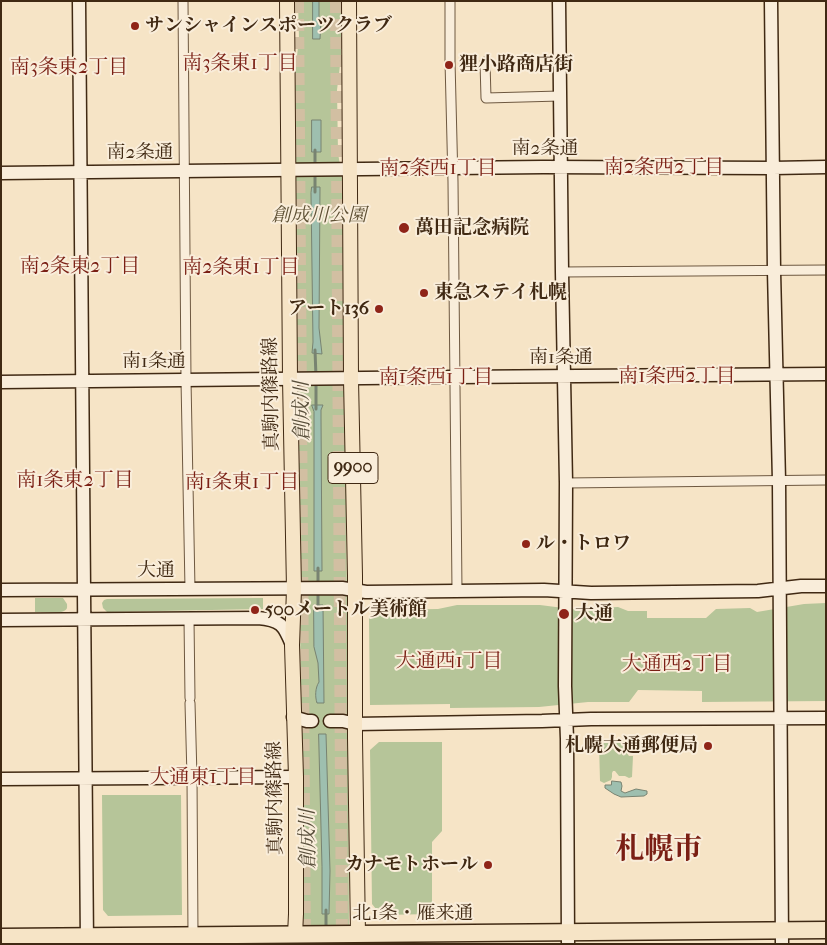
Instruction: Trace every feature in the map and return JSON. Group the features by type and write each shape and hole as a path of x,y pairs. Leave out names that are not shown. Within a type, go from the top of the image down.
{"highway":[{"name":"北1条・雁来通","path":"1,937 87,940 294,939 326,935 358,939 568,938 676,935 782,937 826,930"}],"main road":[{"name":"真駒内篠路線","path":"287,1 294,589 292,645 296,777 296,914 294,939"},
{"name":"9900","path":"349,1 351,379 358,939"}],"street":[{"path":"79,1 87,940"},
{"path":"183,1 186,380 190,589"},
{"path":"450,1 457,592"},
{"path":"559,1 566,483 565,686 567,720 568,938"},
{"path":"771,1 779,481 782,937"},
{"path":"485,62 486,98 560,96"},
{"name":"南2条通","path":"1,173 561,167 826,167"},
{"path":"562,272 826,270"},
{"name":"南1条通","path":"1,382 826,374"},
{"path":"566,483 826,480"},
{"path":"354,590 366,592 544,590 592,593 758,591 801,586 826,586"},
{"name":"大通","path":"1,590 342,588 354,590"},
{"path":"1,620 268,618 278,622 286,630 292,645"},
{"path":"190,619 192,777 191,938"},
{"path":"293,717 308,721 343,721 355,724 610,719 780,720 826,718"},
{"path":"1,779 296,777"}],"green space":[{"name":"創成川公園","path":"298,1 341,1 341,57 337,90 338,153 343,184 349,944 302,944 295,183 295,75 299,38"},
{"path":"35,598 63,598 67,608 64,611 58,612 35,612"},
{"path":"263,598 263,609 107,612 103,608 102,603 107,599"},
{"path":"826,603 826,701 702,702 702,691 638,690 629,702 588,702 539,707 450,708 450,704 370,705 369,618 377,610 438,609 457,605 540,605 587,611 596,611 598,608 618,607 628,611 647,611 647,618 706,618 716,609 750,608 757,612 804,604"},
{"path":"602,741 625,741 626,752 629,756 633,756 632,777 619,776 613,771 611,780 604,783 600,781 599,743"},
{"path":"379,742 442,742 442,831 432,842 432,914 381,915 372,904 370,750"},
{"path":"102,795 181,795 182,915 108,916 103,910"}],"shaded area":[{"path":"313,1 319,1 320,39 313,39"},
{"path":"312,120 321,120 321,152 312,152"},
{"path":"312,187 320,187 319,328 322,354 312,353"},
{"path":"312,405 323,405 321,410 322,571 314,571 314,412"},
{"path":"314,605 323,605 324,703 317,703 316,698 319,682 318,663 314,647"},
{"path":"319,734 326,734 330,871 329,914 322,914"},
{"path":"612,781 621,782 621,791 625,793 636,789 647,791 647,794 644,796 621,797 605,788 605,785 611,785"}],"waterway":[{"name":"創成川","path":"315,150 315,167"},
{"name":"創成川","path":"315,173 315,192"},
{"name":"創成川","path":"315,350 316,377"},
{"name":"創成川","path":"316,383 316,409"},
{"name":"創成川","path":"318,568 318,584"},
{"name":"創成川","path":"318,590 318,609"},
{"name":"創成川","path":"326,910 326,928"}],"tunnel":[{"path":"298,1 305,944"},
{"path":"336,1 342,944"}],"place":[{"name":"サンシャインスポーツクラブ","path":"135,26"},
{"name":"狸小路商店街","path":"449,65"},
{"name":"萬田記念病院","path":"404,228"},
{"name":"東急ステイ札幌","path":"424,293"},
{"name":"アート136","path":"379,309"},
{"name":"ル・トロワ","path":"526,544"},
{"name":"500メートル美術館","path":"255,610"},
{"name":"大通","path":"564,614"},
{"name":"札幌大通郵便局","path":"708,746"},
{"name":"カナモトホール","path":"488,865"}],"district":[{"name":"南3条東1丁目","path":"240,64"},
{"name":"南3条東2丁目","path":"69,68"},
{"name":"南2条西2丁目","path":"664,168"},
{"name":"南2条西1丁目","path":"438,169"},
{"name":"南2条東2丁目","path":"80,267"},
{"name":"南2条東1丁目","path":"241,268"},
{"name":"南1条西2丁目","path":"677,377"},
{"name":"南1条西1丁目","path":"436,378"},
{"name":"南1条東2丁目","path":"75,481"},
{"name":"南1条東1丁目","path":"242,483"},
{"name":"大通西1丁目","path":"449,662"},
{"name":"大通西2丁目","path":"677,665"},
{"name":"大通東1丁目","path":"203,778"},
{"name":"札幌市","path":"659,851"}]}
